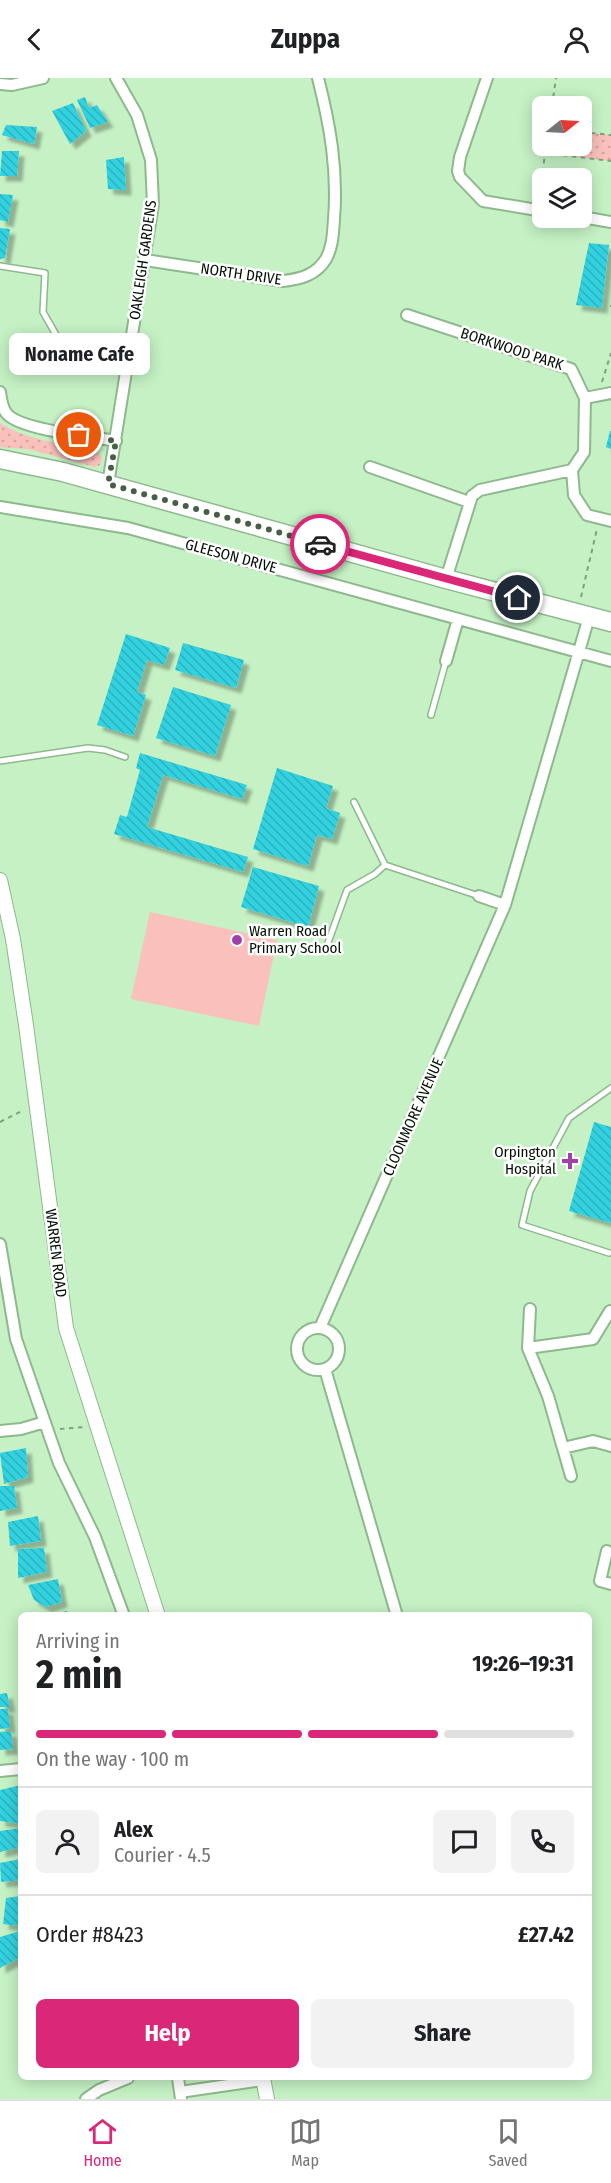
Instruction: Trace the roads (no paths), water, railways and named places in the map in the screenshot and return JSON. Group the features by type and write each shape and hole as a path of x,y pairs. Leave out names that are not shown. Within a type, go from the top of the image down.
{"main road":[{"path":"0,459 108,484 446,579 611,622"}],"street":[{"path":"0,84 12,85 43,78"},
{"name":"OAKLEIGH GARDENS","path":"108,484 153,204 151,160 137,116 116,78"},
{"name":"NORTH DRIVE","path":"145,260 283,281 301,279 316,271 326,259 332,243 336,190 330,127 318,78"},
{"path":"487,78 466,137 458,171 462,180 483,201 532,209"},
{"path":"592,219 611,222"},
{"name":"BORKWOOD PARK","path":"407,315 571,369 585,398 584,452 572,470"},
{"path":"0,392 6,413 21,423 116,441"},
{"path":"585,398 611,393"},
{"path":"370,467 469,502"},
{"path":"446,579 469,502 472,496 480,490 572,470 574,495 588,515 611,521"},
{"name":"GLEESON DRIVE","path":"0,507 128,528 611,661"},
{"name":"CLOONMORE AVENUE","path":"320,1328 505,905 579,653 583,615"},
{"path":"446,661 458,619"},
{"name":"WARREN ROAD","path":"0,880 14,945 66,1328 157,1612"},
{"path":"479,896 505,905"},
{"path":"0,1244 16,1339 59,1463 95,1537 123,1612"},
{"path":"530,1309 528,1348 548,1396 571,1476"},
{"path":"528,1348 593,1339 610,1311"},
{"path":"320,1328 333,1334 339,1347 336,1361 325,1369 311,1370 300,1361 298,1341 307,1331 320,1328"},
{"path":"325,1369 396,1612"},
{"path":"0,1431 46,1426"},
{"path":"563,1448 593,1441 611,1446"},
{"path":"607,1551 600,1581 611,1584"},
{"path":"0,1771 18,1769"},
{"path":"86,2099 99,2090 123,2080"},
{"path":"178,2080 180,2096 258,2080"},
{"path":"263,2080 267,2099"}],"lane":[{"path":"0,266 45,273 42,312 63,346 128,358"},
{"path":"431,715 446,661"},
{"path":"0,761 88,748 125,756"},
{"path":"354,802 385,865 479,896"},
{"path":"325,951 347,890 375,874 385,865"},
{"path":"609,1252 522,1225 530,1191 569,1118 611,1088"}],"place":[{"name":"Noname Cafe","path":"79,435"},
{"name":"Warren Road Primary School","path":"237,940"},
{"name":"Orpington Hospital","path":"570,1161"}]}
